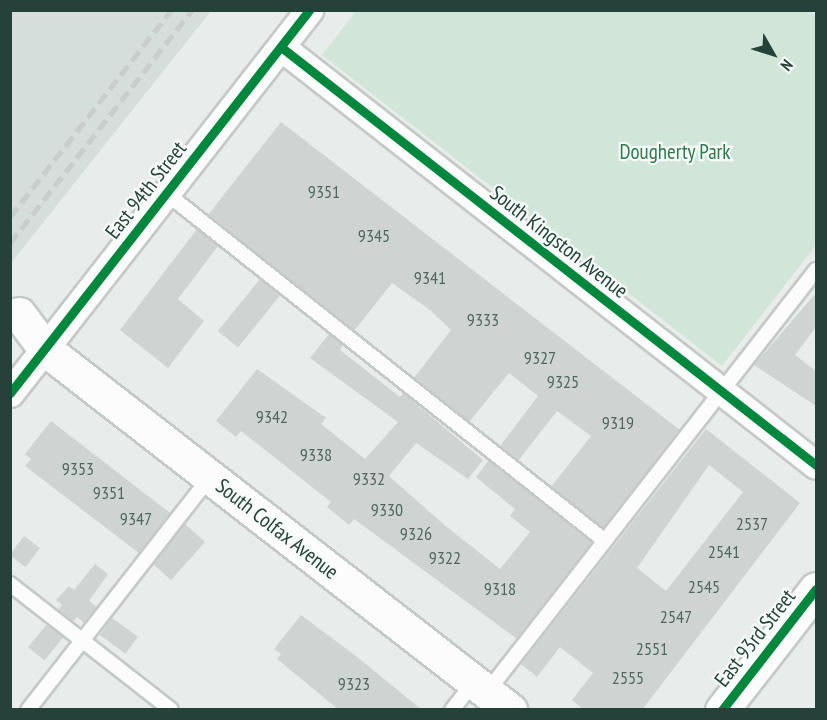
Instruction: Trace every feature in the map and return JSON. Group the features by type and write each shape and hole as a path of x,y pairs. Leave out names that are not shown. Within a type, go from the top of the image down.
{"main road":[{"name":"South Colfax Avenue","path":"15,326 490,694"},
{"name":"East 93rd Street","path":"722,710 816,589"}],"street":[{"name":"East 94th Street","path":"10,393 309,10"},
{"name":"South Kingston Avenue","path":"281,47 816,465"}],"lane":[{"path":"166,193 605,541"},
{"path":"452,710 490,694 605,541 816,270"},
{"path":"28,710 210,477"},
{"path":"10,584 171,710"}],"shaded area":[{"path":"10,11 211,11 11,263"}],"green space":[{"name":"Dougherty Park","path":"356,11 810,11 816,16 816,245 722,366 322,55"}],"building":[{"path":"281,122 680,430 603,528 551,487 591,436 557,411 518,461 500,446 538,396 509,373 469,422 414,378 451,330 430,310 392,283 354,331 208,215"},
{"path":"197,229 218,246 178,299 204,321 168,368 120,330"},
{"path":"260,279 280,295 238,347 218,331"},
{"path":"816,293 816,327 795,355 816,371 816,406 754,365"},
{"path":"329,334 343,345 340,350 400,397 403,393 483,460 468,479 416,443 389,476 442,523 500,569 530,532 510,516 515,509 476,477 489,460 592,542 517,639 354,519 349,525 327,507 331,502 241,431 236,437 216,421 257,369 326,418 321,424 365,459 398,422 310,358"},
{"path":"51,421 170,513 139,553 25,466 31,459 25,454"},
{"path":"706,429 800,503 642,710 584,710 572,700 593,673 560,647 537,677 521,664","holes":["709,465 743,492 666,591 637,568"]},
{"path":"185,524 205,542 171,580 151,562"},
{"path":"24,536 40,548 26,567 10,556"},
{"path":"95,564 108,574 89,601 97,607 84,623 77,617 73,622 58,610 62,605 56,600 69,586 74,590"},
{"path":"301,615 422,710 339,710 277,659 281,654 274,649"},
{"path":"112,618 138,637 126,654 100,635"},
{"path":"47,624 63,637 44,661 28,647"}],"railway":[{"path":"10,217 171,10"},
{"path":"10,243 192,10"}],"cycle path":[{"path":"10,393 309,10"},
{"path":"281,47 816,465"},
{"path":"722,710 816,589"}]}
